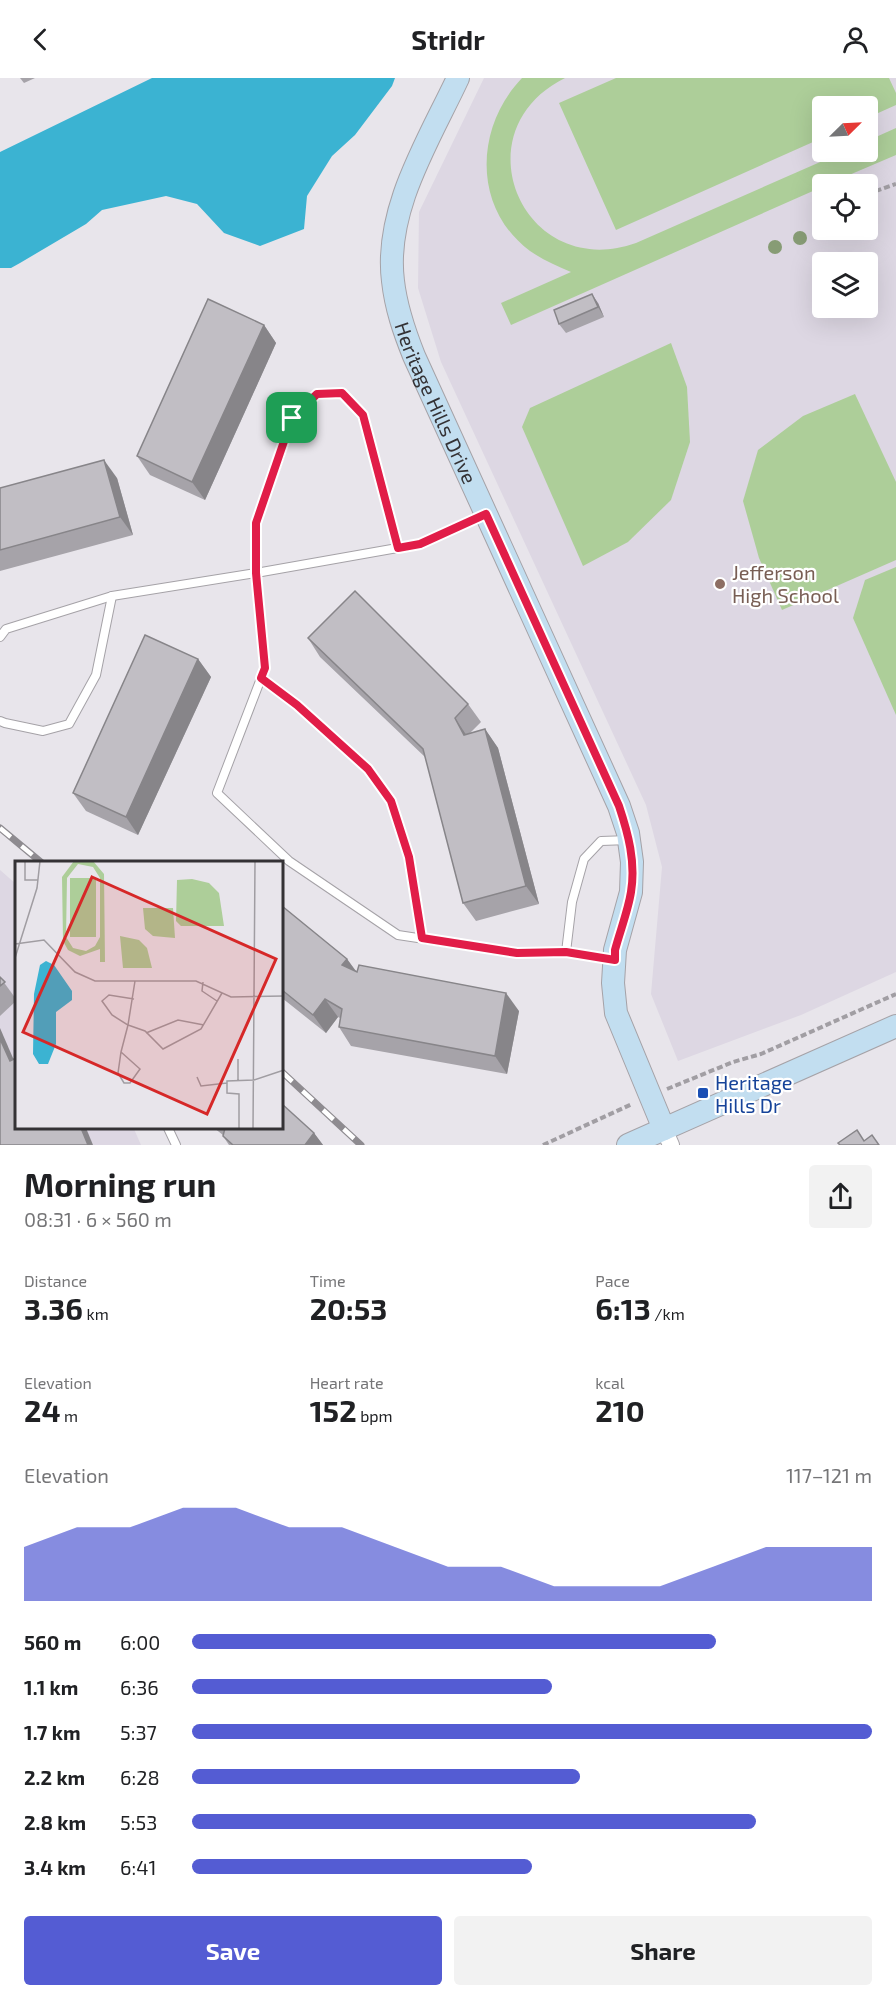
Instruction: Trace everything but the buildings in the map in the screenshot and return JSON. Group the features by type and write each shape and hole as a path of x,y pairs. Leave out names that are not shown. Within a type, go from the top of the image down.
{"street":[{"name":"Heritage Hills Drive","path":"458,78 403,201 393,239 392,279 399,319 619,806 630,840 632,862 631,892 615,950 613,983 616,1013 668,1137"},
{"path":"628,1145 668,1137 896,1026"}],"lane":[{"path":"398,548 363,415 342,393 317,394 292,418 256,523 256,573 265,668 217,793 289,861 398,935 517,953 566,952 615,960"},
{"path":"0,637 6,629 112,596 420,544 486,514"},
{"path":"0,721 43,731 69,724 96,675 112,596"},
{"path":"261,678 297,705 368,769 391,801 409,857 422,938"},
{"path":"566,952 573,902 584,859 601,841 630,840"},
{"path":"169,1130 176,1145"}],"path":[{"path":"878,190 896,184"},
{"path":"543,1145 650,1096 733,1062 761,1054 896,994"}],"shaded area":[{"name":"Jefferson High School","path":"484,78 896,78 896,972 801,1015 678,1061 651,994 662,867 646,805 441,362 418,288 419,212"},
{"path":"0,870 15,883 15,1130 134,1130 141,1145 0,1145"}],"green space":[{"path":"522,78 565,78 533,102 515,132 511,164 518,195 536,222 562,242 596,250 636,243 820,162 878,162 878,136 896,128 896,155 851,174 812,174 812,191 511,325 501,303 571,272 530,251 511,233 498,213 490,190 487,167 489,143 495,120 506,98"},
{"path":"616,78 889,78 896,93 896,105 878,113 878,96 812,96 812,142 616,230 559,103"},
{"path":"671,343 687,387 690,442 671,500 628,542 583,566 522,427 530,408"},
{"path":"855,394 896,482 896,560 782,610 759,558 743,501 758,450 803,416"},
{"path":"896,567 896,715 853,618 865,580"}],"water":[{"path":"152,78 395,78 392,86 355,135 332,156 307,196 304,229 260,246 224,233 197,204 166,196 102,210 86,224 20,263 11,268 0,268 0,152"}],"railway":[{"path":"0,828 40,861"},
{"path":"284,1074 361,1145"}],"place":[{"name":"Jefferson High School","path":"720,584"},
{"name":"Heritage Hills Dr","path":"703,1093"}],"route":[{"path":"342,393 363,415 398,548 420,544 486,514 619,806 628,833 632,862 631,892 615,950 615,960 566,952 517,953 422,938 409,857 391,801 368,769 297,705 261,678 265,668 256,573 256,523 292,418 317,394 342,393"}]}
